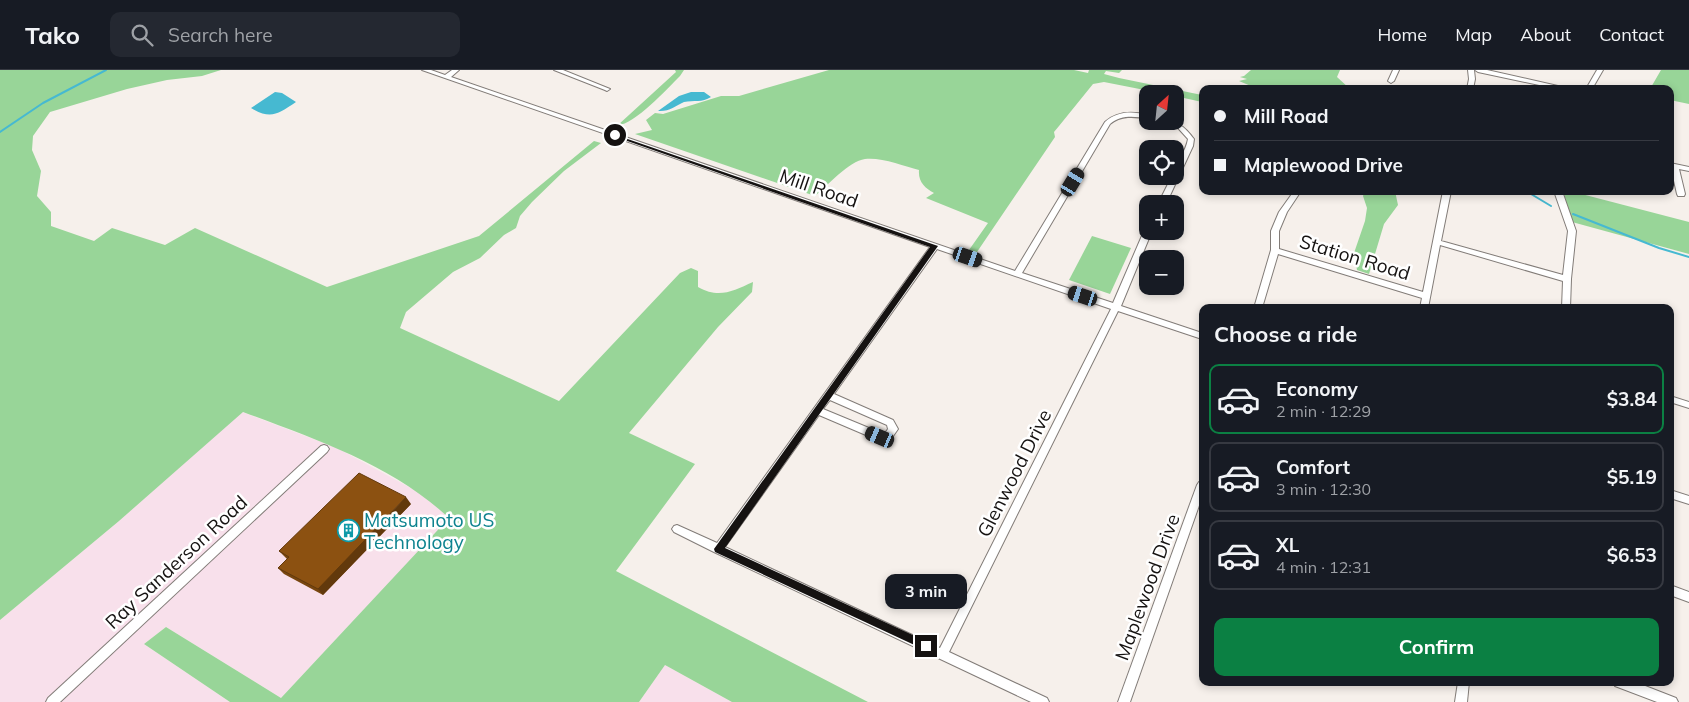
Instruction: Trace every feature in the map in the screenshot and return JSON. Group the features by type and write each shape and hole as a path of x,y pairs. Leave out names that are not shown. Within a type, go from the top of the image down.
{"street":[{"name":"Mill Road","path":"425,70 439,72 446,77 1199,335"},
{"path":"446,77 456,70"},
{"path":"557,70 607,89"},
{"path":"1391,82 1396,70"},
{"path":"1471,70 1471,85"},
{"path":"1478,70 1549,85"},
{"path":"1591,85 1600,70"},
{"path":"1017,274 1107,123 1112,118 1120,115 1139,116"},
{"path":"1166,195 1190,146 1191,139 1183,130"},
{"path":"1674,165 1689,169"},
{"path":"1674,171 1681,194"},
{"path":"1259,304 1275,250 1275,232 1283,212 1295,195"},
{"path":"1425,304 1446,195"},
{"path":"1559,195 1572,231 1566,304"},
{"name":"Glenwood Drive","path":"944,654 1116,307 1144,240"},
{"path":"1438,242 1567,279"},
{"path":"718,549 935,246"},
{"name":"Station Road","path":"1275,250 1426,296"},
{"path":"817,410 880,437 888,436 893,429 890,423 827,395"},
{"path":"1674,400 1689,405"},
{"name":"Ray Sanderson Road","path":"52,702 324,449"},
{"name":"Maplewood Drive","path":"1124,702 1199,493"},
{"path":"1674,495 1689,500"},
{"path":"677,529 1043,702"},
{"path":"1674,591 1689,597"},
{"path":"1461,702 1463,686"},
{"path":"1630,686 1672,702"}],"shaded area":[{"path":"242,412 337,448 420,493 450,518 281,698 166,627 144,644 230,702 0,702 0,620 119,521"},
{"path":"665,665 732,702 639,702"}],"green space":[{"path":"0,70 221,70 202,76 167,80 127,89 50,112 33,136 32,150 41,171 37,196 51,212 51,226 94,241 112,228 165,245 195,228 327,287 479,236 594,141 601,143 564,171 532,202 520,216 516,228 504,235 480,258 453,272 406,312 400,328 559,401 680,273 691,268 698,271 698,287 713,293 732,291 753,282 752,292 718,327 629,433 695,464 616,571 868,702 732,702 665,665 639,702 230,702 144,644 166,627 281,698 449,518 427,499 378,468 325,443 243,412 119,521 0,620"},
{"path":"675,70 684,70 668,89 641,113 633,119 618,125 676,72"},
{"path":"829,70 1074,70 1088,73 1089,70 1122,70 1119,73 1106,71 1104,74 1153,85 1139,85 1139,89 1104,82 1093,84 1054,132 1055,137 977,252 969,250 988,223 926,198 934,193 923,184 919,170 885,161 865,159 845,169 815,196 635,134 652,130 646,120 655,113 663,114 721,96 739,96"},
{"path":"1251,70 1340,70 1337,77 1346,85 1248,85 1239,81 1247,79 1240,77"},
{"path":"1661,70 1689,70 1689,104 1674,101 1674,85 1652,85"},
{"path":"1184,91 1199,94 1199,101 1184,98"},
{"path":"1396,195 1398,205 1384,224 1369,274 1357,270 1354,253 1365,221 1367,208 1363,196"},
{"path":"1564,195 1585,195 1689,222 1689,254 1572,222"},
{"path":"1092,236 1131,248 1110,294 1069,280"}],"water":[{"path":"275,92 282,93 296,102 284,110 269,115 251,108"},
{"path":"691,92 704,92 711,97 701,101 684,102 669,110 658,111 679,96"}],"building":[{"name":"Matsumoto US Technology","path":"359,473 406,497 318,589 278,568 289,557 279,551"}],"waterway":[{"path":"0,132 43,103 106,70"},
{"path":"1533,195 1551,206"},
{"path":"1573,214 1659,248 1689,257"}],"place":[{"name":"Matsumoto US Technology","path":"348,531"}],"route":[{"path":"615,135 935,246 718,549 926,646"}]}
